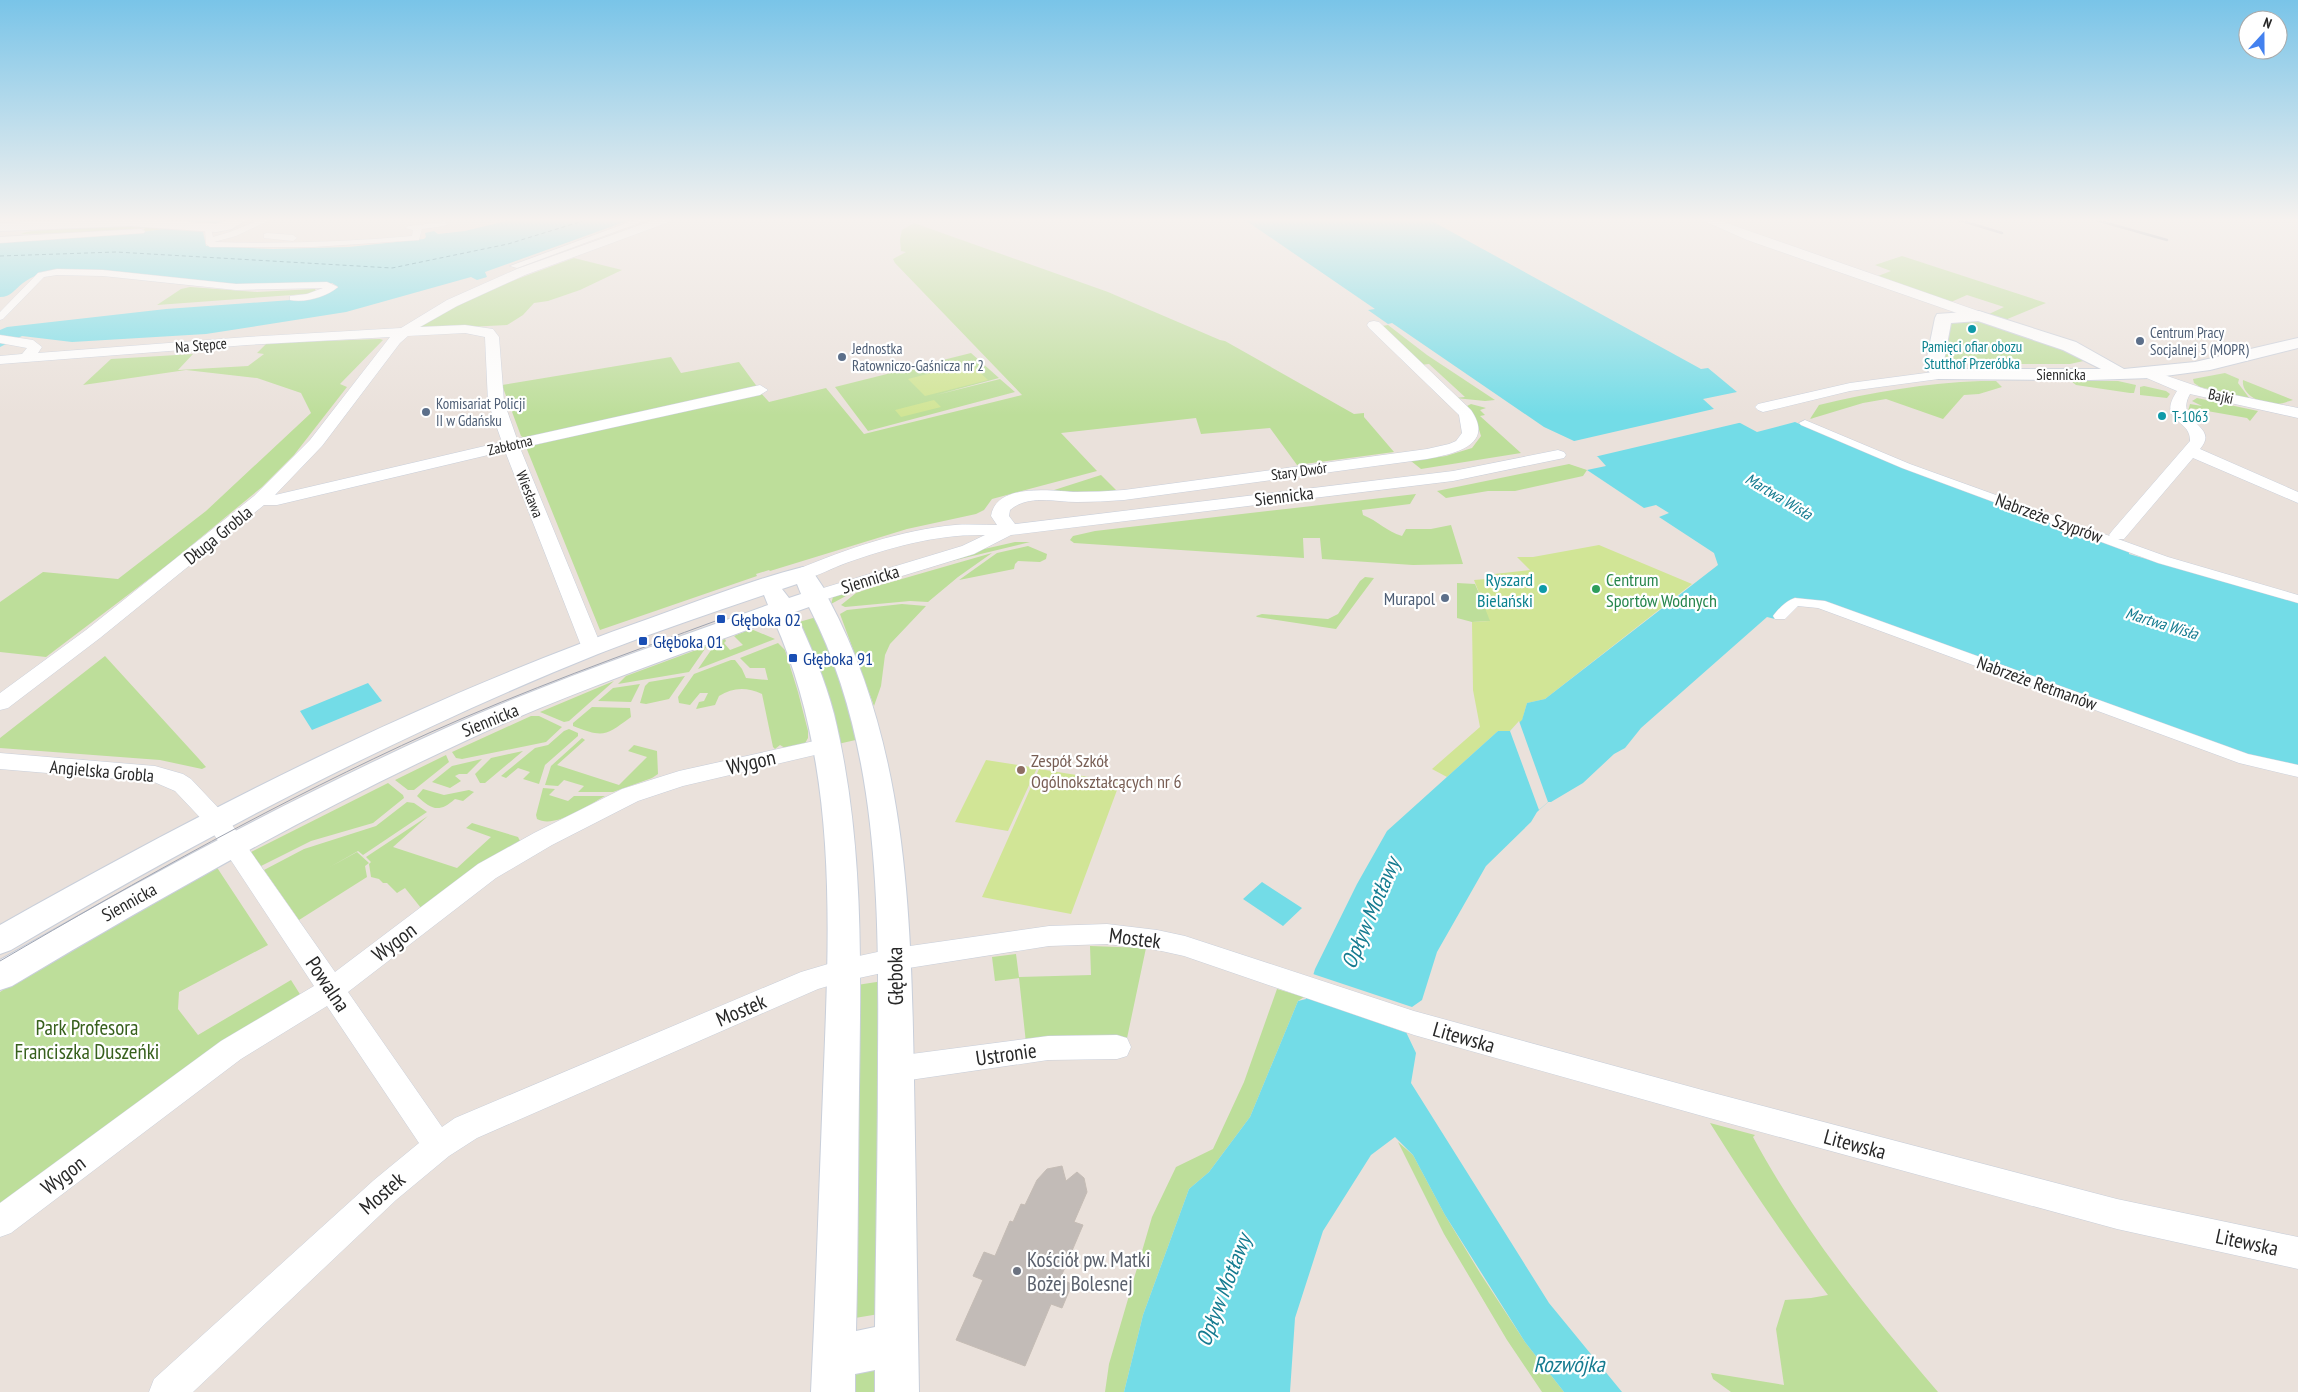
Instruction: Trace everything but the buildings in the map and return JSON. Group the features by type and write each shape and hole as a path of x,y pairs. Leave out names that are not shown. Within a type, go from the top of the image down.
{"street":[{"path":"0,317 31,285"},
{"path":"211,285 258,288 310,285"},
{"path":"293,298 309,297 333,287 329,285"},
{"name":"Długa Grobla","path":"0,704 94,634 260,500 316,443 377,361 402,333 434,311 494,285"},
{"path":"1876,285 1944,311 1979,316 2083,351 2100,359 2120,373"},
{"path":"0,300 18,298"},
{"path":"1941,375 1934,367 1944,311"},
{"name":"Stary Dwór","path":"1010,530 1000,516 1001,508 1007,501 1016,497 1030,495 1085,498 1124,495 1427,454 1462,445 1469,438 1471,431 1471,423 1466,413 1374,325"},
{"name":"Wiesława","path":"402,333 465,329 488,332 492,337 496,402 510,445 592,648"},
{"name":"Na Stępce","path":"0,360 248,341 402,333"},
{"path":"7,340 35,347 27,357"},
{"name":"Siennicka","path":"1764,407 1850,387 1941,375 2147,372 2220,363 2298,343"},
{"name":"Bajki","path":"2147,372 2167,383 2298,413"},
{"path":"2118,535 2190,452 2199,438 2179,414 2177,404 2186,388"},
{"name":"Zabłotna","path":"260,500 277,500 510,445 760,390"},
{"name":"Nabrzeże Szyprów","path":"1805,422 1906,466 2155,557 2298,599"},
{"path":"2190,452 2298,498"},
{"name":"Siennicka","path":"810,585 823,565 867,551 950,531 1010,530 1429,479 1495,470 1558,456"},
{"name":"Siennicka","path":"0,976 140,895 225,832 406,729 521,677 592,648 776,597 810,585 968,550 1010,530"},
{"name":"Głęboka","path":"810,585 829,618 850,673 871,749 883,824 896,959 897,1392"},
{"path":"776,597 803,655 829,752 844,876 844,970 834,1374 897,1345"},
{"name":"Siennicka","path":"0,941 225,832 456,734 605,674 776,597"},
{"name":"Nabrzeże Retmanów","path":"1780,616 1795,602 1820,604 2245,758 2298,771"},
{"path":"829,752 871,749"},
{"name":"Wygon","path":"0,1222 230,1050 332,990 487,872 588,815 630,795 679,779 829,752"},
{"name":"Angielska Grobla","path":"0,762 155,774 175,780 183,785 225,832"},
{"name":"Powalna","path":"225,832 438,1146"},
{"name":"Mostek","path":"168,1392 384,1190 438,1146 466,1128 810,980 844,970 896,959 1074,934 1128,935 1185,946 1414,1023"},
{"name":"Litewska","path":"1414,1023 1706,1104 2117,1214 2298,1253"},
{"name":"Ustronie","path":"896,1069 1048,1048 1117,1047"}],"green space":[{"path":"501,285 591,285 548,301 534,303 523,315 507,325 429,329 416,327"},
{"path":"916,285 1088,285 1225,341 1354,414 1364,413 1364,417 1394,452 1297,465 1270,428 1201,434 1196,418 1061,433 1097,471 992,499 984,510 976,514 907,529 756,574 757,576 600,630 526,447 761,393 769,402 826,388 864,434 1022,395"},
{"path":"1903,285 1991,285 2046,303 2005,320 1989,314 2004,307 1967,295 1951,302"},
{"path":"190,287 257,292 315,289 316,291 306,294 157,305 181,289"},
{"path":"1970,318 2085,357 2088,360 2070,364 1954,364 1944,360 1947,323"},
{"path":"1388,325 1427,355 1495,400 1485,401 1456,398 1465,397 1429,364 1420,365 1382,326"},
{"path":"383,340 340,384 347,387 294,455 262,487 170,563 46,657 0,652 0,602 43,572 118,579 206,511 311,413 301,393 257,378 186,370 83,385 111,359 193,354 178,370 248,366 264,354 257,353 267,343"},
{"path":"971,353 999,378 936,395 1000,379 1015,392 868,431 835,387"},
{"path":"671,357 681,373 739,362 758,388 524,438 521,436 502,385"},
{"path":"970,363 988,380 925,396 908,379"},
{"path":"2225,373 2239,379 2238,383 2250,399 2200,387 2194,383 2193,379"},
{"path":"2243,380 2293,400 2281,404 2260,401 2249,395 2243,386"},
{"path":"1996,381 2002,387 1979,394 1964,395 1943,419 1886,399 1863,403 1810,419 1819,405 1839,400 1920,386"},
{"path":"2071,381 2118,381 2136,385 2134,393 2130,393 2076,385"},
{"path":"2144,386 2166,391 2170,394 2167,398 2140,395 2140,387"},
{"path":"2197,398 2258,411 2250,421 2247,418 2190,408 2191,412 2188,411 2190,404 2202,406 2192,401"},
{"path":"934,400 941,407 901,417 895,410"},
{"path":"1471,404 1486,408 1480,410 1485,415 1480,416 1521,453 1421,469 1411,461 1446,456 1472,448 1481,436 1476,420 1467,406"},
{"path":"1569,464 1587,470 1583,476 1515,491 1488,491 1446,498 1437,491"},
{"path":"1101,475 1117,491 1048,492"},
{"path":"1416,494 1410,504 1362,510 1363,515 1402,536 1406,529 1431,529 1451,525 1463,564 1413,565 1322,559 1320,538 1303,538 1304,558 1074,543 1070,540 1073,536 1095,531"},
{"path":"1015,542 1030,542 931,566 859,589 831,604 833,597 958,555"},
{"path":"1599,545 1692,584 1545,699 1527,703 1522,721 1510,731 1498,731 1447,777 1432,769 1480,727 1473,690 1472,622 1490,621 1474,580 1486,579 1485,575 1530,570 1517,557 1533,557"},
{"path":"1028,546 1047,554 1046,559 1040,562 1018,561 1014,569 959,580 997,553"},
{"path":"992,553 958,577 928,602 910,601 845,607 841,605 856,593"},
{"path":"1365,577 1374,578 1336,629 1256,616 1262,614 1328,619 1338,614 1360,581"},
{"path":"1457,583 1475,584 1491,621 1472,622 1457,618"},
{"path":"902,604 926,606 890,644 885,655 881,686 874,706 840,614 847,610"},
{"path":"820,616 860,739 838,744 818,666 799,622"},
{"path":"751,629 775,639 698,669 716,643 725,639 724,643 730,650 743,645 734,636"},
{"path":"778,643 785,650 808,731 808,738 804,745 785,748 780,745 775,749 773,747 762,694 745,689 730,691 719,696 715,705 696,709 699,702 704,701 708,693 700,693 690,705 679,703 678,697 694,674 731,660 735,660 746,678 768,680 765,668 750,668 740,658"},
{"path":"707,646 689,672 618,684 626,676"},
{"path":"105,656 206,767 202,769 160,760 0,748 0,738"},
{"path":"685,676 669,699 646,704 640,703 645,686 649,682"},
{"path":"614,681 569,721 564,722 540,712"},
{"path":"640,684 631,702 598,701 613,688"},
{"path":"592,707 630,708 631,717 604,733 591,732 573,726 573,723"},
{"path":"531,716 539,716 562,727 546,742 462,759 456,758 452,752"},
{"path":"569,729 578,733 578,736 545,765 539,784 523,779 530,772 518,768 506,778 501,776 535,748 548,745"},
{"path":"582,738 585,740 557,765 619,785 647,757 628,751 634,745 657,751 658,774 613,792 578,792 584,786 564,780 558,786 545,785 551,766"},
{"path":"523,751 485,783 480,783 475,774 491,758"},
{"path":"446,755 449,762 414,790 408,790 395,780"},
{"path":"482,759 467,774 455,776 461,781 450,788 432,782 452,766"},
{"path":"986,760 1037,768 1008,831 955,822"},
{"path":"1039,769 1120,782 1071,914 982,897"},
{"path":"388,783 403,795 404,798 373,823 311,841 261,866 251,852"},
{"path":"543,788 555,789 549,795 568,801 574,796 605,796 571,815 553,821 544,821 537,819 536,815"},
{"path":"423,789 444,795 469,790 474,792 463,801 455,799 440,808 436,808 431,807 417,796"},
{"path":"407,802 414,803 427,812 363,855 358,851 330,867 357,852 369,863 365,866 367,877 299,920 264,870 304,849 376,826"},
{"path":"428,816 393,847 457,868 491,837 466,828 472,823 518,837 520,841 421,908 405,888 397,893 387,883 371,877 369,864 371,862 366,857"},
{"name":"Park Profesora Franciszka Duszeńki","path":"216,866 268,945 179,992 178,1009 198,1035 291,980 303,999 0,1216 0,992 33,970"},
{"path":"1090,946 1146,948 1126,1043 1026,1043 1019,978 995,981 992,957 1016,954 1019,977 1091,975"},
{"path":"883,981 885,1313 849,1319 857,985"},
{"path":"1277,989 1304,997 1298,1001 1250,1117 1209,1172 1189,1189 1143,1315 1124,1392 1105,1392 1109,1364 1152,1217 1176,1167 1213,1149 1244,1082"},
{"path":"1710,1123 1755,1135 1753,1137 1773,1172 1816,1238 1862,1301 1938,1392 1731,1392 1713,1379 1711,1373 1784,1385 1776,1329 1785,1300 1828,1295 1767,1210"},
{"path":"1398,1142 1413,1155 1445,1215 1480,1273 1525,1342 1564,1392 1542,1392 1507,1340 1444,1234"},
{"path":"883,1365 884,1392 849,1392 849,1370"}],"water":[{"path":"0,285 21,285 10,294 0,297"},
{"path":"249,285 288,285 264,286"},
{"path":"335,285 443,285 346,312 206,334 72,342 22,336 0,347 0,330 7,327 166,309 305,299 333,290 337,286"},
{"path":"1340,285 1548,285 1701,369 1708,368 1737,392 1703,399 1714,409 1757,432 1795,422 1903,468 2129,550 2129,554 2298,603 2298,769 2245,757 1820,602 1791,601 1775,619 1767,617 1641,728 1625,748 1614,754 1583,783 1548,802 1537,812 1531,822 1486,866 1437,952 1422,1000 1412,1007 1406,1032 1416,1053 1411,1083 1549,1303 1622,1392 1564,1392 1525,1342 1445,1215 1413,1155 1395,1137 1371,1155 1323,1231 1295,1318 1290,1392 1124,1392 1143,1315 1189,1189 1209,1172 1250,1117 1298,1001 1306,999 1315,969 1357,884 1387,831 1498,731 1510,731 1522,720 1527,703 1545,699 1718,565 1714,553 1659,517 1669,513 1656,505 1644,508 1587,470 1606,466 1598,457 1574,441 1544,427 1392,323 1388,324 1368,310 1375,309"},
{"path":"368,683 382,701 312,730 300,711"},
{"path":"1262,882 1302,908 1283,926 1243,899"}],"pier":[{"path":"1718,408 1743,422 1594,457 1570,442"},
{"path":"1519,721 1548,802 1539,810 1510,731"},
{"path":"1313,974 1415,1008 1410,1034 1304,997"}],"tram line":[{"path":"0,961 105,900 319,785 429,733 501,702 721,619"}],"place":[{"name":"Pamięci ofiar obozu Stutthof Przeróbka","path":"1972,329"},
{"name":"Centrum Pracy Socjalnej 5 (MOPR)","path":"2140,341"},
{"name":"Jednostka Ratowniczo-Gaśnicza nr 2","path":"842,357"},
{"name":"Komisariat Policji II w Gdańsku","path":"426,412"},
{"name":"T-1063","path":"2162,416"},
{"name":"Ryszard Bielański","path":"1543,589"},
{"name":"Centrum Sportów Wodnych","path":"1596,589"},
{"name":"Murapol","path":"1445,598"},
{"name":"Głęboka 02","path":"721,619"},
{"name":"Głęboka 01","path":"643,641"},
{"name":"Głęboka 91","path":"793,658"},
{"name":"Zespół Szkół Ogólnokształcących nr 6","path":"1021,770"},
{"name":"Kościół pw. Matki Bożej Bolesnej","path":"1017,1271"}],"water label":[{"name":"Martwa Wisła","path":"1779,496"},
{"name":"Martwa Wisła","path":"2162,623"},
{"name":"Opływ Motławy","path":"1370,913"},
{"name":"Opływ Motławy","path":"1223,1290"},
{"name":"Rozwójka","path":"1569,1364"}]}
